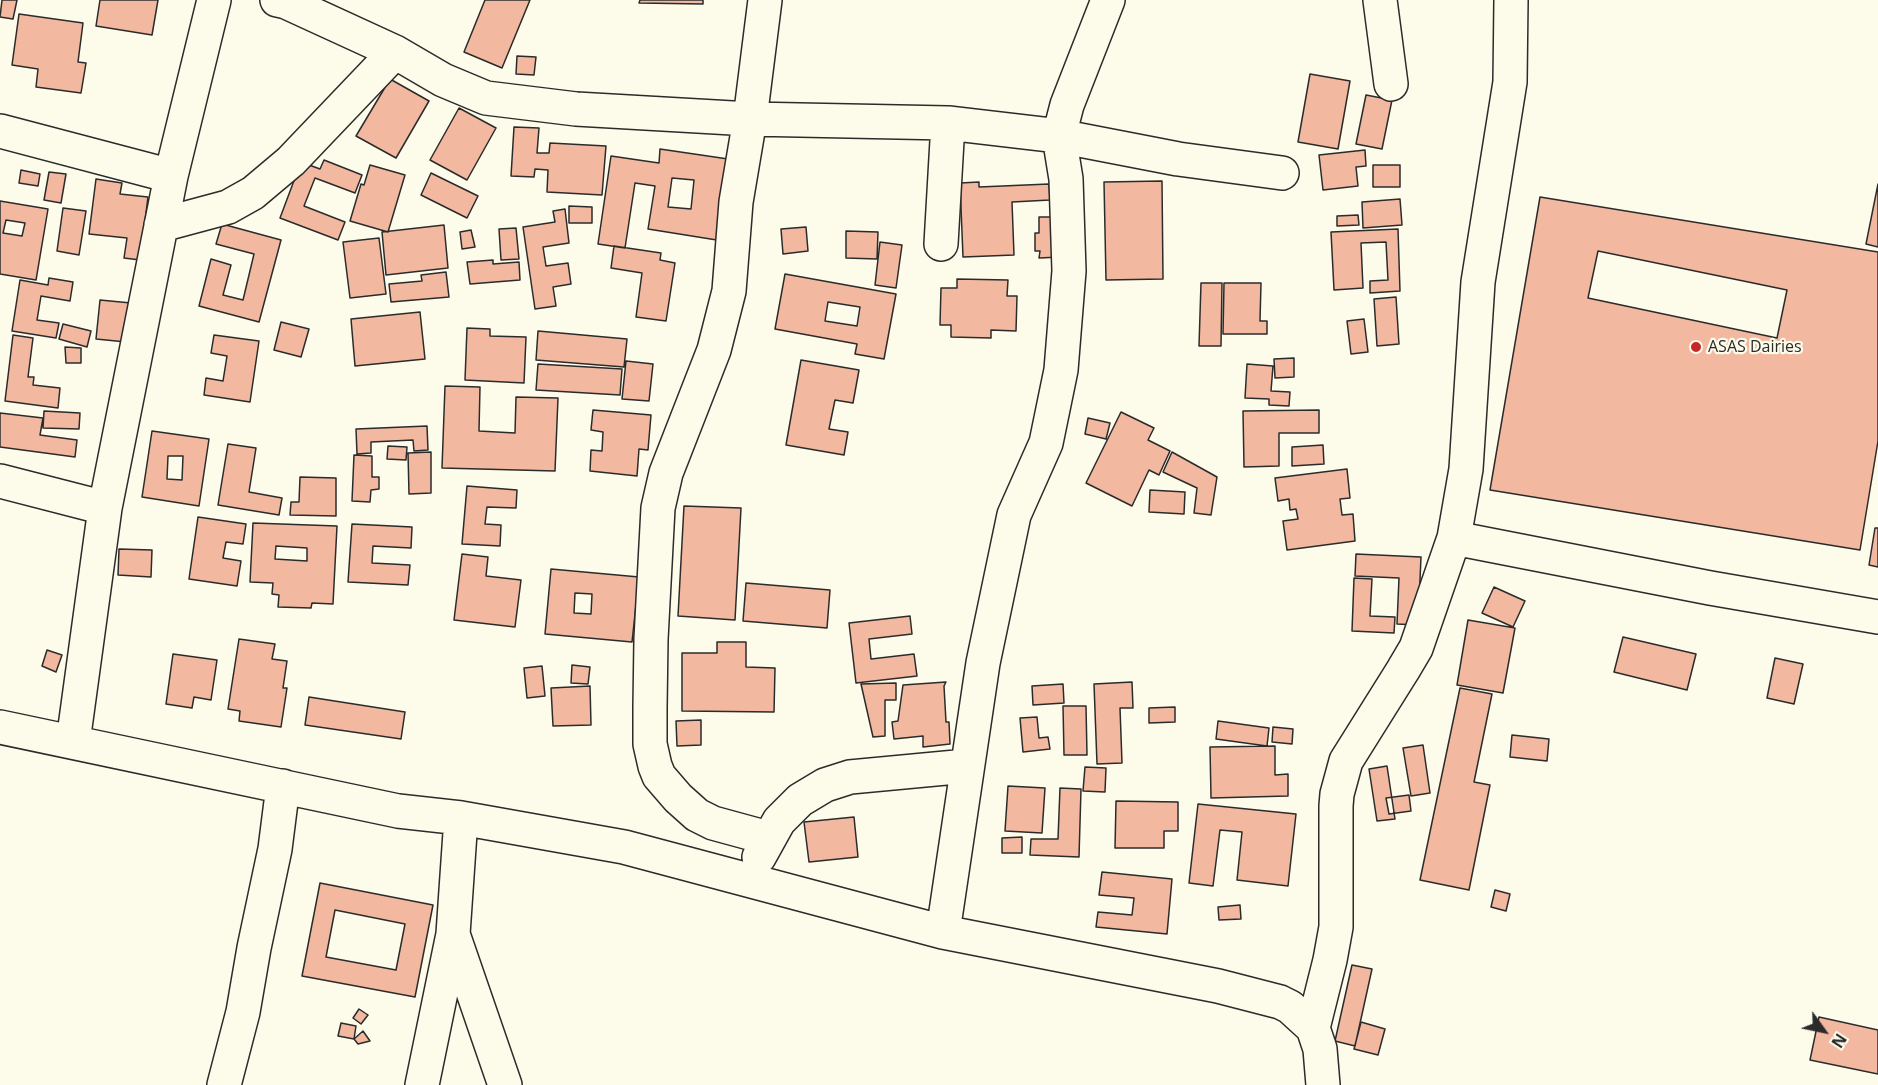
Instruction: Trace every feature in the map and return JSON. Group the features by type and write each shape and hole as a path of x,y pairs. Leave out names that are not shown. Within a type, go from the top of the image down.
{"street":[{"path":"73,742 105,508 171,176 214,0"},
{"path":"277,0 395,52 443,80 486,98 576,109 750,119 948,123 1059,136 1178,159 1282,173"},
{"path":"765,0 750,119 736,202 729,291 714,350 666,473 658,508 651,639 650,744 659,776 697,815 713,823 768,838"},
{"path":"943,932 982,663 1014,515 1046,443 1061,370 1069,271 1066,179 1059,136 1066,105 1108,0"},
{"path":"1380,0 1391,84"},
{"path":"1313,1028 1336,927 1336,806 1343,770 1346,761 1416,648 1454,538 1466,470 1478,282 1510,82 1511,0"},
{"path":"161,225 228,207 253,193 291,161 395,52"},
{"path":"941,244 948,123"},
{"path":"0,131 171,176"},
{"path":"0,481 105,508"},
{"path":"1454,538 1878,617"},
{"path":"0,727 398,811 461,818 624,848 943,932 1218,986 1280,1002 1290,1007 1313,1028 1320,1048 1323,1085"},
{"path":"750,881 762,849 778,821 800,800 825,785 850,777 967,766"},
{"path":"224,1085 243,1012 275,849 283,786"},
{"path":"422,1085 453,934 461,818"},
{"path":"453,934 505,1085"}],"building":[{"path":"2,0 17,0 13,19 0,17"},
{"path":"100,0 158,0 152,35 96,26"},
{"path":"485,0 530,0 502,68 464,52"},
{"path":"640,0 703,0 703,4 639,3"},
{"path":"19,14 83,23 78,62 86,63 81,93 36,87 38,69 12,65"},
{"path":"517,56 536,57 534,75 516,74"},
{"path":"1310,74 1350,81 1338,149 1298,142"},
{"path":"390,79 429,101 396,158 356,136"},
{"path":"1366,95 1392,100 1382,149 1356,144"},
{"path":"459,108 496,128 467,180 430,160"},
{"path":"514,127 539,128 537,153 549,153 550,143 606,146 602,195 547,192 548,170 535,169 534,177 511,176"},
{"path":"660,149 735,160 723,241 648,229 655,186 635,183 625,248 598,244 611,156 659,163","holes":["672,178 694,180 691,209 668,207"]},
{"path":"1365,150 1366,166 1356,167 1358,186 1323,190 1319,155"},
{"path":"324,160 362,175 355,193 315,178 304,206 345,222 338,240 280,218 301,162 320,169"},
{"path":"370,165 405,175 388,232 350,221 361,184 364,185"},
{"path":"1373,165 1400,165 1400,187 1373,187"},
{"path":"21,170 40,174 38,186 19,183"},
{"path":"49,172 66,174 61,203 44,200"},
{"path":"431,173 478,196 467,218 421,195"},
{"path":"96,179 122,183 120,194 148,197 140,260 124,258 127,238 89,234"},
{"path":"1162,181 1163,279 1106,280 1104,182"},
{"path":"979,182 979,187 1049,184 1050,200 1012,202 1014,255 963,257 960,183"},
{"path":"1878,184 1878,247 1866,244"},
{"name":"ASAS Dairies","path":"1540,197 1878,252 1878,441 1860,550 1490,490"},
{"path":"1400,199 1402,225 1363,228 1362,202"},
{"path":"0,201 48,209 36,280 0,274","holes":["6,220 25,223 22,236 3,233"]},
{"path":"569,206 592,207 592,223 569,223"},
{"path":"63,208 86,211 79,255 57,251"},
{"path":"565,209 569,243 543,247 546,266 568,263 571,284 553,287 556,306 535,309 523,227 555,222 553,211"},
{"path":"1358,215 1359,225 1337,226 1337,216"},
{"path":"1039,217 1059,217 1060,257 1039,258 1040,251 1035,251 1035,233 1039,233"},
{"path":"222,224 281,240 259,322 199,306 211,259 231,265 223,295 243,300 254,254 216,244"},
{"path":"444,225 448,268 386,275 382,232"},
{"path":"806,227 808,251 783,254 781,229"},
{"path":"516,228 519,259 501,260 499,229"},
{"path":"1398,229 1400,291 1370,293 1370,281 1388,280 1386,242 1361,243 1363,288 1334,290 1331,232"},
{"path":"471,230 475,247 462,249 460,232"},
{"path":"846,231 878,232 877,259 846,258"},
{"path":"379,238 386,294 350,298 343,242"},
{"path":"880,242 902,245 896,288 875,285"},
{"path":"614,246 661,253 660,260 675,263 666,321 636,317 642,273 611,268"},
{"path":"1598,251 1787,290 1777,338 1588,298"},
{"path":"493,260 493,264 519,262 520,280 470,284 467,262"},
{"path":"446,272 449,297 391,302 389,284 422,281 421,275"},
{"path":"785,274 896,294 884,359 855,354 857,344 775,329","holes":["828,302 860,307 857,326 825,321"]},
{"path":"49,278 73,282 70,301 41,296 37,320 59,323 56,338 12,331 20,280 48,285"},
{"path":"957,279 1008,280 1007,296 1017,296 1016,331 991,330 991,338 951,337 951,325 940,325 941,288 957,288"},
{"path":"1201,283 1222,283 1221,346 1199,346"},
{"path":"1224,283 1261,283 1260,321 1267,321 1267,334 1223,334"},
{"path":"1396,297 1399,344 1377,346 1374,299"},
{"path":"100,300 131,303 126,342 96,339"},
{"path":"420,312 425,359 355,366 351,319"},
{"path":"1364,319 1368,352 1351,354 1347,321"},
{"path":"281,322 309,329 301,357 274,350"},
{"path":"63,324 91,331 87,347 59,339"},
{"path":"467,328 490,329 490,336 526,337 524,383 465,380"},
{"path":"538,331 627,339 624,367 536,360"},
{"path":"13,335 33,338 28,377 34,377 33,385 60,388 58,408 5,401"},
{"path":"214,335 259,341 250,402 204,395 206,378 223,381 227,356 211,353"},
{"path":"65,347 81,348 81,363 66,363"},
{"path":"1294,358 1294,377 1275,378 1274,359"},
{"path":"801,360 859,370 853,403 835,400 829,429 848,432 844,455 786,445"},
{"path":"626,361 653,364 649,401 622,399"},
{"path":"538,364 622,369 620,395 536,390"},
{"path":"1247,364 1273,366 1271,391 1290,392 1289,406 1269,405 1269,399 1245,398"},
{"path":"445,386 480,387 479,431 515,433 516,397 558,398 555,471 442,468"},
{"path":"593,410 651,415 648,450 639,449 637,476 590,471 591,450 602,451 603,432 591,430"},
{"path":"1319,410 1319,433 1279,433 1279,466 1244,467 1243,411"},
{"path":"44,411 80,413 79,429 43,428"},
{"path":"1121,412 1154,428 1148,440 1170,451 1159,475 1149,470 1132,506 1086,483"},
{"path":"0,413 43,418 40,435 77,440 75,457 0,447"},
{"path":"1088,418 1110,423 1106,439 1085,434"},
{"path":"427,426 428,450 414,451 413,440 371,442 371,453 357,454 356,429"},
{"path":"152,431 209,439 199,506 142,497","holes":["168,456 183,456 182,480 167,479"]},
{"path":"228,444 256,448 249,492 282,498 279,515 218,505"},
{"path":"1323,445 1324,464 1292,466 1292,447"},
{"path":"388,446 407,447 406,460 387,459"},
{"path":"431,452 431,493 409,494 408,453"},
{"path":"1172,452 1217,477 1211,515 1194,513 1197,488 1163,472"},
{"path":"354,455 372,456 372,477 379,477 379,489 371,490 370,502 352,501"},
{"path":"1347,469 1350,498 1340,499 1342,515 1353,514 1355,541 1287,550 1283,521 1298,519 1296,509 1290,510 1289,499 1278,501 1275,478"},
{"path":"300,477 336,478 336,516 290,515 291,502 299,502"},
{"path":"467,486 517,490 516,508 487,507 485,524 501,525 500,546 462,544"},
{"path":"1150,490 1185,492 1184,514 1149,512"},
{"path":"684,506 741,508 735,620 678,616"},
{"path":"198,517 246,524 243,544 226,542 223,558 241,561 237,586 189,579"},
{"path":"253,523 337,526 333,604 312,603 311,608 278,607 279,595 272,594 273,583 250,582","holes":["276,546 307,548 307,561 275,559"]},
{"path":"352,524 412,527 411,548 373,546 372,563 410,565 408,585 348,582"},
{"path":"1875,528 1878,528 1878,567 1869,565"},
{"path":"119,549 152,550 151,577 118,575"},
{"path":"462,554 488,557 486,576 521,580 515,627 454,620"},
{"path":"1356,554 1421,557 1418,625 1397,624 1399,578 1355,576"},
{"path":"551,569 639,577 632,642 545,634","holes":["575,593 592,594 591,614 574,613"]},
{"path":"1354,578 1372,579 1370,616 1395,617 1394,633 1352,631"},
{"path":"746,583 830,590 827,628 743,621"},
{"path":"1494,587 1525,601 1513,627 1482,613"},
{"path":"910,616 912,634 869,639 871,659 914,654 917,676 856,683 849,623"},
{"path":"1468,620 1515,628 1503,693 1457,685"},
{"path":"1623,637 1696,654 1687,690 1614,672"},
{"path":"239,639 275,644 272,659 287,661 283,688 287,688 281,727 239,721 240,711 228,709"},
{"path":"717,642 746,642 746,667 775,668 774,712 682,711 682,653 717,653"},
{"path":"47,650 62,655 56,672 42,666"},
{"path":"173,654 217,660 211,700 194,697 192,708 166,704"},
{"path":"1775,658 1803,664 1794,704 1767,698"},
{"path":"572,665 590,667 588,684 571,683"},
{"path":"542,666 545,696 527,698 524,668"},
{"path":"946,682 944,686 946,722 949,722 950,744 923,747 923,736 894,739 892,722 898,721 903,685"},
{"path":"1132,682 1133,708 1120,708 1122,763 1097,764 1094,684"},
{"path":"896,683 896,700 885,700 885,736 873,737 861,684"},
{"path":"1063,684 1064,703 1033,705 1032,686"},
{"path":"590,686 591,725 553,726 551,688"},
{"path":"1460,688 1492,694 1474,782 1490,785 1469,890 1420,880"},
{"path":"309,697 405,712 401,739 305,725"},
{"path":"1063,706 1086,706 1087,755 1064,755"},
{"path":"1175,707 1175,722 1149,723 1149,708"},
{"path":"1037,717 1039,738 1048,737 1050,749 1023,752 1020,718"},
{"path":"701,720 701,745 677,746 676,721"},
{"path":"1218,721 1269,728 1267,746 1216,739"},
{"path":"1273,727 1293,729 1292,744 1272,742"},
{"path":"1512,735 1549,739 1547,761 1510,757"},
{"path":"1423,745 1430,793 1411,796 1403,748"},
{"path":"1275,746 1275,775 1288,774 1288,796 1211,798 1210,747"},
{"path":"1387,766 1395,819 1377,821 1369,769"},
{"path":"1085,767 1106,768 1105,792 1083,791"},
{"path":"1008,786 1045,788 1042,833 1005,831"},
{"path":"1060,788 1081,789 1079,857 1030,855 1031,839 1058,839"},
{"path":"1409,795 1411,811 1389,814 1386,798"},
{"path":"1116,801 1178,802 1178,831 1164,831 1164,848 1115,848"},
{"path":"1198,804 1296,814 1288,886 1237,880 1242,832 1220,830 1213,886 1189,883"},
{"path":"854,817 858,857 809,862 804,822"},
{"path":"1022,837 1022,853 1002,853 1002,838"},
{"path":"1102,872 1172,879 1167,934 1096,927 1098,912 1132,915 1134,898 1099,895"},
{"path":"320,883 433,905 415,997 302,976","holes":["335,910 405,924 396,970 326,957"]},
{"path":"1495,890 1510,894 1506,911 1491,907"},
{"path":"1240,905 1241,919 1219,920 1218,907"},
{"path":"1352,965 1372,969 1355,1046 1335,1041"},
{"path":"359,1009 368,1015 361,1024 353,1018"},
{"path":"1819,1017 1878,1030 1878,1074 1810,1060"},
{"path":"1361,1022 1385,1029 1378,1055 1354,1049"},
{"path":"341,1023 356,1026 354,1039 338,1036"},
{"path":"363,1031 370,1041 358,1044 354,1039"}],"place":[{"name":"ASAS Dairies","path":"1696,347"}]}
